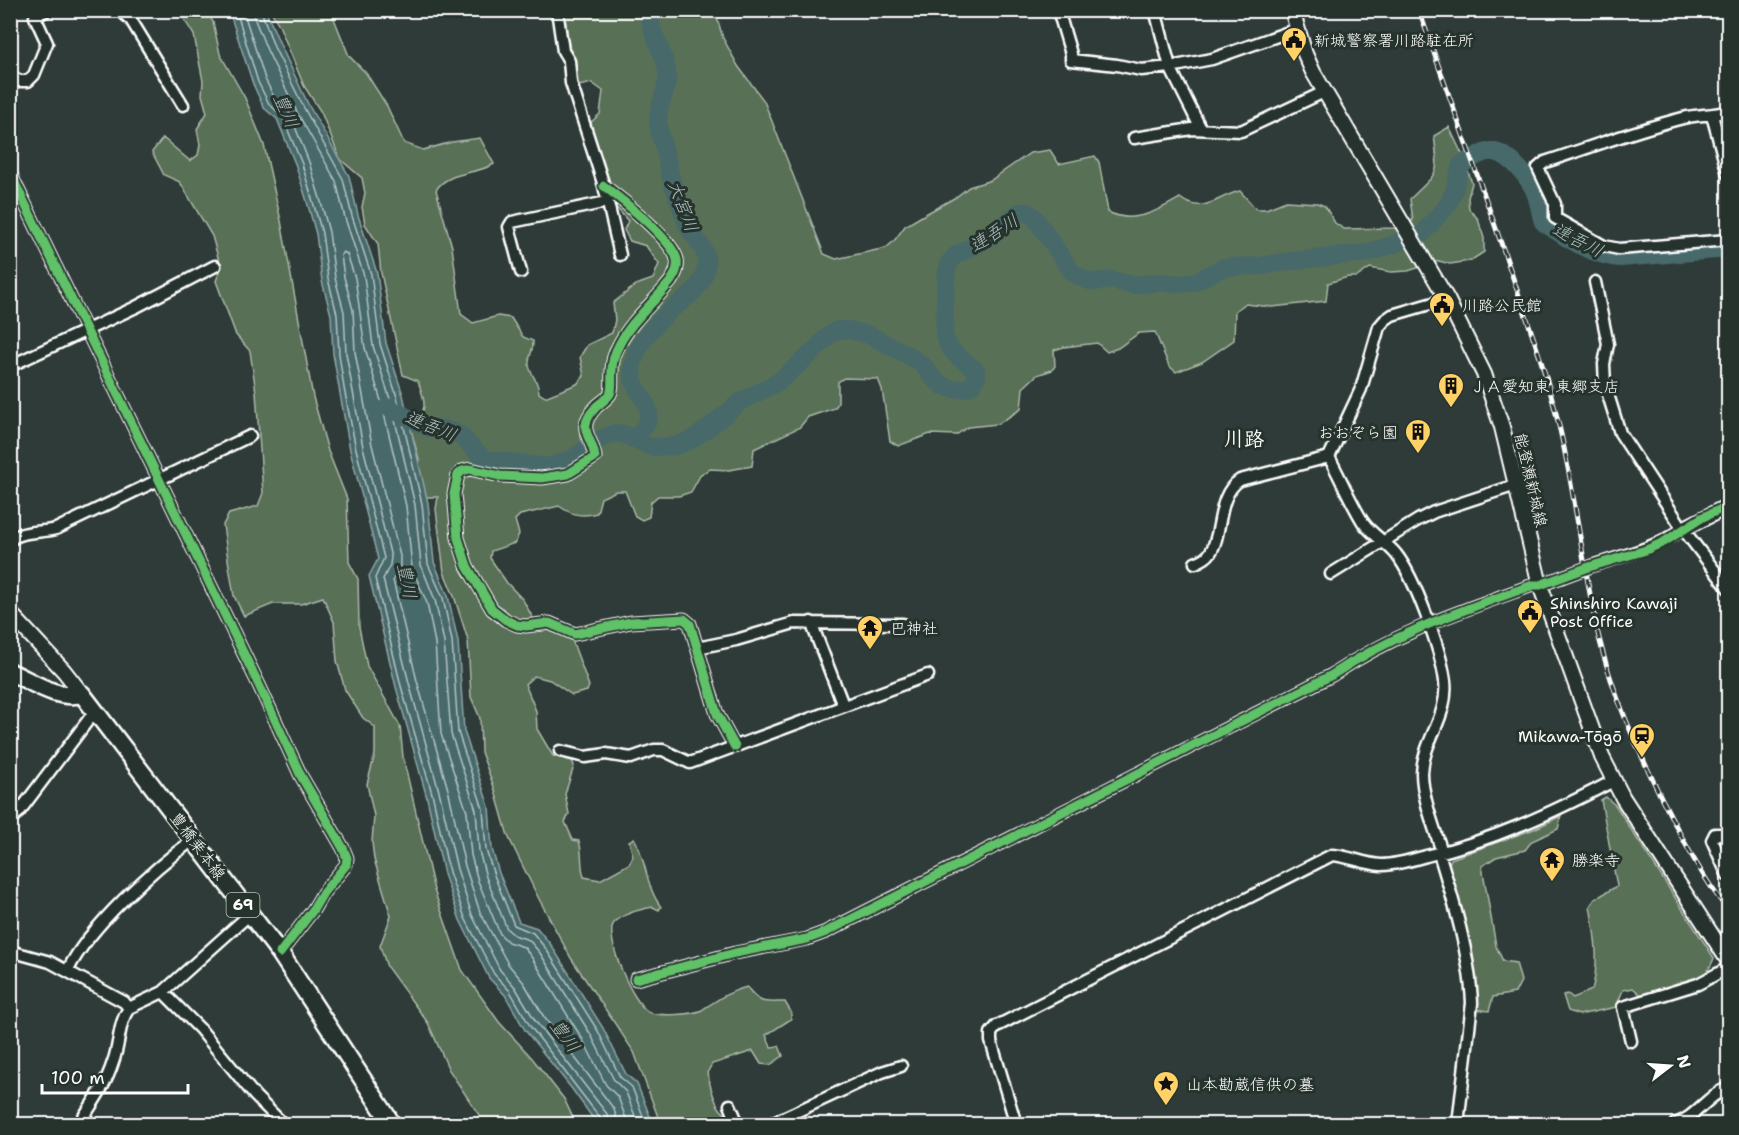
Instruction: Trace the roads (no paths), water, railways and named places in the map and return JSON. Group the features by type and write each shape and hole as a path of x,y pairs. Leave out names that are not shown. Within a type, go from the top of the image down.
{"main road":[{"name":"能登瀬新城線","path":"1292,10 1305,54 1324,92 1447,299 1472,348 1492,397 1540,585 1602,757 1613,781 1728,960"},
{"path":"1683,529 1728,506"},
{"path":"10,613 64,671 82,694 71,697 61,695 10,672"},
{"name":"豊橋乗本線","path":"82,694 280,953 392,1125"}],"street":[{"path":"10,75 19,81 28,81 34,75 47,43 35,17 47,10"},
{"path":"120,10 131,20 183,105"},
{"path":"557,10 563,51 569,61 571,82 603,186 620,255"},
{"path":"1058,10 1071,60 1141,70 1212,59 1297,29"},
{"path":"1155,10 1170,67 1201,129"},
{"path":"1134,138 1201,129 1240,131 1324,92"},
{"path":"1728,111 1712,115 1692,115 1664,122 1545,162 1538,168 1555,204 1556,218 1604,246 1619,249 1651,248 1728,240"},
{"path":"1712,115 1728,174"},
{"path":"10,173 301,776 333,828 347,858 346,865 322,893 303,925 280,953"},
{"path":"603,186 619,197 675,252 678,262 675,274 667,286 636,319 618,346 612,367 610,394 589,417 585,426 595,457 568,474 542,478 500,476 470,470 462,471 458,475 454,494 461,554 492,609 516,625 549,623 575,634 631,622 684,619 690,624 717,714 735,747"},
{"path":"521,272 509,227 512,222 607,202"},
{"path":"10,366 136,307 214,266"},
{"path":"1595,282 1608,344 1604,364 1605,385 1620,434 1683,529 1728,588"},
{"path":"1329,457 1361,389 1379,327 1392,315 1447,299"},
{"path":"10,540 24,534 56,529 250,436"},
{"path":"1329,457 1363,523 1384,542 1404,566 1414,584 1445,682 1443,712 1431,741 1422,775 1471,983 1472,1003 1458,1125"},
{"path":"1195,563 1212,552 1219,516 1233,484 1240,480 1329,457"},
{"path":"1331,574 1434,512 1516,485"},
{"path":"636,979 735,953 807,939 836,927 1332,675 1358,658 1428,623 1533,585 1540,585 1646,550 1664,542 1683,529"},
{"path":"811,622 843,705"},
{"path":"697,648 736,640 795,623 903,624"},
{"path":"560,751 585,757 606,754 632,758 654,750 663,750 690,763 928,675"},
{"path":"10,819 19,812 94,711"},
{"path":"1014,1125 1015,1120 991,1041 990,1033 996,1026 1332,855 1381,865 1400,863 1439,853 1498,834 1576,801 1613,781"},
{"path":"1728,834 1715,834 1712,840 1728,876"},
{"path":"68,970 74,956 122,902 193,840"},
{"path":"79,1125 105,1084 114,1062 121,1026 129,1008 163,992 250,914"},
{"path":"10,951 50,962 68,970 124,1002 129,1008"},
{"path":"1631,1041 1623,1007 1698,984 1728,968"},
{"path":"163,992 201,1029 255,1095 283,1125"},
{"path":"770,1125 882,1072 902,1066"},
{"path":"1675,1125 1691,1117 1713,1096 1728,1088"},
{"path":"730,1104 738,1125"}],"water":[{"name":"豊川","path":"229,11 266,11 309,106 349,176 358,215 377,273 386,343 403,395 428,503 434,562 448,596 458,641 464,731 489,807 492,849 499,873 519,922 537,928 551,945 603,1028 626,1074 637,1084 653,1124 597,1124 525,1030 505,995 489,978 460,920 444,874 427,798 396,687 369,576 378,559 350,450 333,354 331,315 322,281 316,234 296,166 277,119 264,108 253,84"}],"waterway":[{"name":"大宮川","path":"633,439 644,428 648,418 648,410 633,376 635,356 654,327 697,287 704,275 707,261 704,250 687,224 671,178 660,133 658,117 666,86 667,71 651,26 649,10"},
{"name":"連吾川","path":"387,407 429,428 445,429 460,435 484,459 548,467 572,459 595,442 615,433 624,434 651,447 675,446 691,440 740,402 778,382 837,330 849,330 869,335 923,365 943,386 953,389 966,388 973,384 977,377 976,370 957,356 949,347 944,335 946,275 949,263 956,255 984,241 1019,212 1027,212 1035,218 1072,272 1083,279 1093,282 1111,280 1133,285 1160,282 1182,284 1194,282 1224,267 1261,266 1368,253 1421,235 1447,206 1461,165 1486,152 1501,154 1514,163 1525,176 1536,195 1543,222 1589,250 1620,258 1728,249"}],"railway":[{"path":"1419,10 1549,386 1567,460 1599,638 1611,680 1634,740 1662,799 1701,870 1728,910"}],"place":[{"name":"新城警察署川路駐在所","path":"1294,63"},
{"name":"川路公民館","path":"1442,328"},
{"name":"ＪＡ愛知東 東郷支店","path":"1451,409"},
{"name":"おおぞら園","path":"1418,455"},
{"name":"Shinshiro Kawaji Post Office","path":"1530,635"},
{"name":"巴神社","path":"870,651"},
{"name":"Mikawa-Tōgō","path":"1642,759"},
{"name":"勝楽寺","path":"1552,883"},
{"name":"山本勘蔵信供の墓","path":"1166,1107"}],"district":[{"name":"川路","path":"1244,439"}]}
